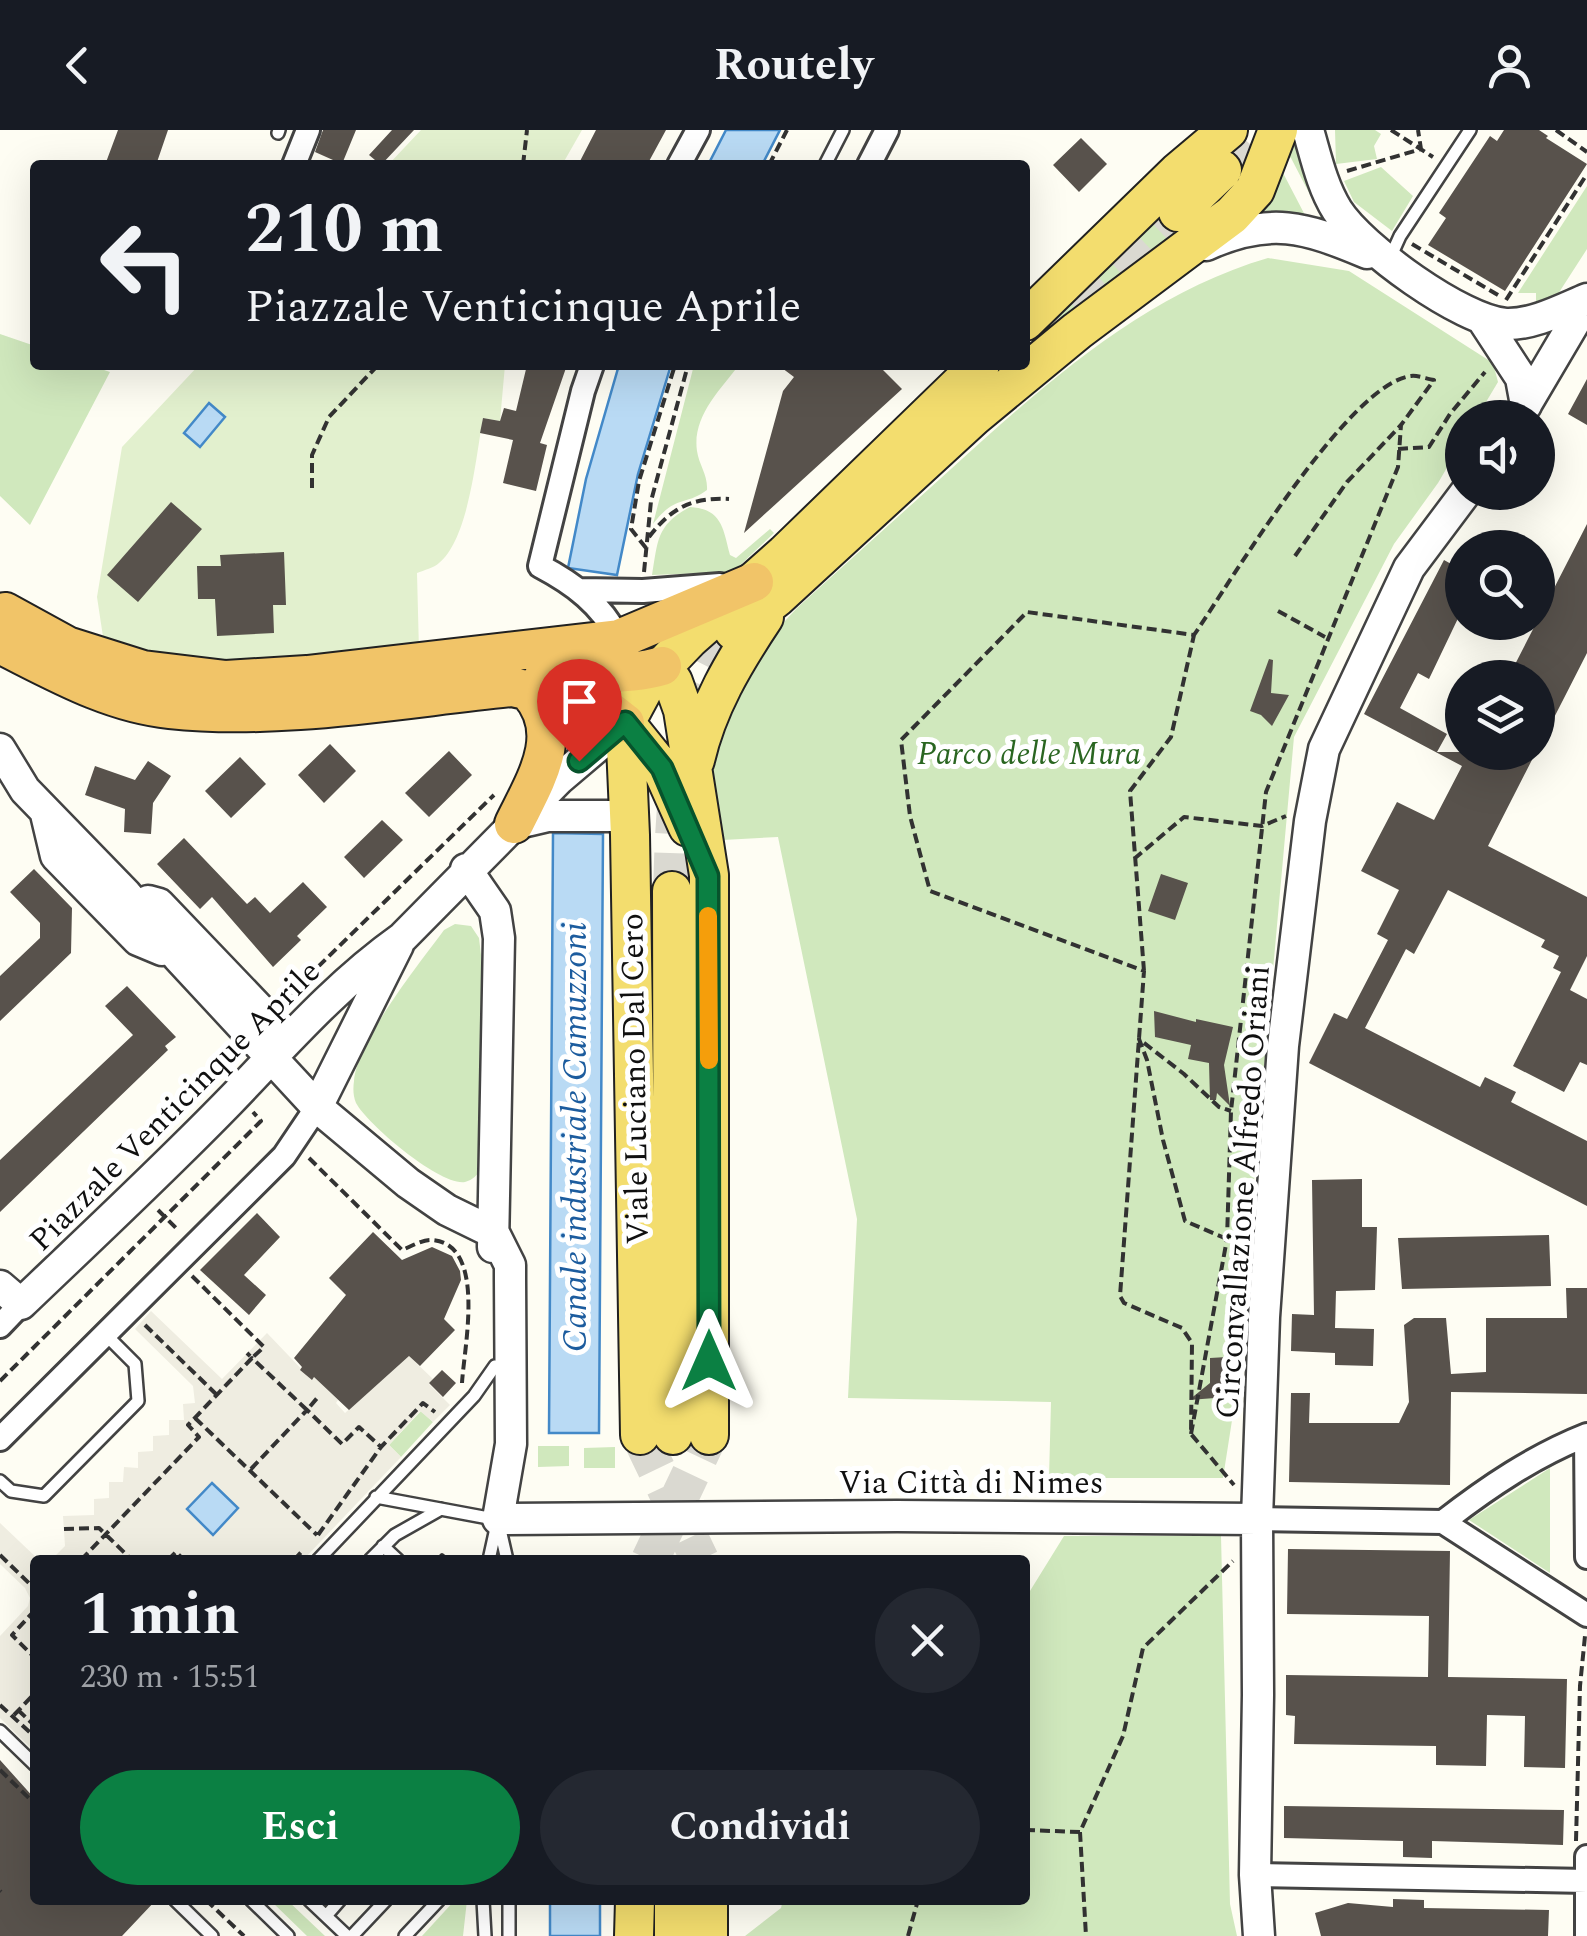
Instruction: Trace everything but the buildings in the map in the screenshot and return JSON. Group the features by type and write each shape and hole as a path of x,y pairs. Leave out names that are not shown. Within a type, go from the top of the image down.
{"highway":[{"path":"2,628 143,670 226,680 307,675 619,639 765,590"},
{"path":"2,628 76,683 169,709 297,709 521,690 581,695 599,702 625,722"},
{"path":"619,639 662,666"},
{"path":"521,690 590,671 630,673 662,666"},
{"path":"514,824 536,780 549,731 540,704 521,690"}],"main road":[{"path":"1030,316 1178,172 1228,130"},
{"path":"1030,370 1077,330 1232,216 1255,190 1278,130"},
{"path":"1178,212 1222,170"},
{"path":"708,876 662,768 625,722 646,684 662,666 692,663 975,370"},
{"path":"692,772 700,739 765,590 1029,370"},
{"path":"662,666 673,682 682,710 708,876 674,1435"},
{"name":"Viale Luciano Dal Cero","path":"625,722 674,1435"},
{"name":"Viale Luciano Dal Cero","path":"672,891 674,1435"},
{"path":"634,1936 635,1905"},
{"path":"674,1905 674,1936"},
{"path":"708,1905 708,1936"}],"street":[{"path":"296,160 308,130"},
{"path":"682,160 698,130"},
{"path":"871,160 887,130"},
{"path":"1178,172 1193,130"},
{"path":"1308,130 1320,174 1335,206 1348,225 1388,262"},
{"path":"1181,256 1230,234 1269,228 1312,230 1388,262 1483,320 1511,324 1587,300"},
{"path":"1528,400 1587,300"},
{"path":"1483,320 1522,378 1522,400"},
{"path":"591,370 540,566 580,590 608,618 619,639"},
{"name":"Circonvallazione Alfredo Oriani","path":"1258,1936 1256,1518 1272,1166 1310,820 1324,749 1409,568 1452,510"},
{"path":"580,590 765,590"},
{"name":"Piazzale Venticinque Aprile","path":"7,1305 228,1103 270,1056 373,958 402,938 559,778 625,722"},
{"path":"0,749 19,783 46,814 126,894 178,957 317,1107 408,1183 447,1210 494,1233 510,1265 511,1444 498,1519"},
{"path":"46,814 56,856 138,940 178,957"},
{"path":"514,824 548,816 629,816"},
{"path":"466,870 495,911 499,938 494,1233 498,1519"},
{"path":"126,894 159,904 268,1017 270,1056"},
{"name":"Piazzale Venticinque Aprile","path":"0,1439 284,1156 317,1107 402,938"},
{"path":"1586,1625 1443,1522 1478,1494 1548,1451 1586,1436 1587,1557"},
{"name":"Via Città di Nimes","path":"498,1519 880,1516 1443,1522"},
{"path":"1587,1857 1581,1881 1587,1936"},
{"path":"1255,1875 1581,1881"}],"lane":[{"path":"828,160 844,130"},
{"path":"1388,262 1400,236 1470,130"},
{"path":"0,1480 11,1491 44,1496 138,1401 135,1364 106,1335"},
{"path":"323,1555 474,1396 495,1366"},
{"path":"376,1497 498,1519"},
{"path":"375,1555 395,1535 441,1509"},
{"path":"490,1555 498,1519"},
{"path":"498,1519 506,1555"},
{"path":"384,1546 393,1555"},
{"path":"0,1731 30,1760"},
{"path":"180,1905 212,1936"},
{"path":"256,1905 288,1936"},
{"path":"315,1905 349,1936 381,1905"},
{"path":"326,1916 336,1905"},
{"path":"405,1936 434,1905"},
{"path":"476,1936 483,1905"},
{"path":"483,1905 485,1936"},
{"path":"508,1936 509,1905"}],"path":[{"path":"524,160 527,130"},
{"path":"772,160 788,130"},
{"path":"1391,130 1446,166"},
{"path":"1418,130 1421,149"},
{"path":"1556,130 1587,152"},
{"path":"1338,174 1421,149"},
{"path":"1506,300 1587,174"},
{"path":"1400,425 1398,448 1429,447 1450,414 1493,363"},
{"path":"312,488 312,455 329,417 373,370"},
{"path":"673,370 638,482 631,528 646,548 650,501 687,370"},
{"path":"1236,1488 1191,1434 1192,1343 1182,1328 1124,1303 1120,1296 1144,971 1130,791 1171,737 1194,634 1329,438 1380,391 1410,376 1434,380 1400,425 1347,482 1295,556"},
{"path":"647,540 662,520 680,507 709,498 730,499"},
{"path":"1278,611 1325,637"},
{"path":"1144,971 930,891 910,816 901,740 1027,612 1194,634"},
{"path":"276,1009 506,783"},
{"path":"1133,860 1184,817 1262,826"},
{"path":"1139,1039 1219,1107 1230,1111"},
{"path":"1139,1039 1148,1060 1163,1140 1185,1221 1227,1239"},
{"path":"226,1081 224,1063 232,1051"},
{"path":"0,1381 261,1120"},
{"path":"302,1161 310,1158 402,1250 429,1239 446,1244 459,1256 470,1280 462,1383 452,1393"},
{"path":"158,1209 176,1228"},
{"path":"86,1555 199,1437 188,1426 264,1346 190,1274"},
{"path":"142,1322 217,1396"},
{"path":"247,1353 342,1444 359,1426 381,1447"},
{"path":"250,1471 318,1397"},
{"path":"195,1418 318,1535 381,1447 423,1403 434,1413 443,1403"},
{"path":"64,1529 99,1528 127,1555"},
{"path":"299,1555 306,1548"},
{"path":"0,1555 30,1584"},
{"path":"1086,1936 1080,1832 1122,1736 1143,1648 1233,1560"},
{"path":"30,1615 12,1635 30,1653"},
{"path":"1581,1881 1580,1686 1586,1625"},
{"path":"13,1716 30,1698"},
{"path":"0,1705 30,1732"},
{"path":"18,1710 30,1721"},
{"path":"0,1770 30,1799"},
{"path":"1030,1830 1080,1832"},
{"path":"211,1905 244,1936"},
{"path":"908,1936 917,1905"}],"green space":[{"path":"421,130 582,130 565,160 393,160"},
{"path":"1335,130 1375,130 1381,134 1374,146 1377,159 1336,164"},
{"path":"1295,136 1333,226 1318,227 1320,214 1291,158 1282,154"},
{"path":"1381,167 1413,196 1392,231 1354,202 1344,181"},
{"path":"1282,171 1307,219 1239,229"},
{"path":"1587,186 1587,249 1558,294 1536,303 1536,293 1518,293"},
{"path":"1166,202 1197,238 1030,368 1030,337"},
{"name":"Parco delle Mura","path":"1268,258 1349,271 1493,363 1498,382 1487,400 1445,400 1445,471 1394,544 1294,737 1233,1414 1223,1478 1049,1478 1051,1402 848,1398 857,1219 778,837 723,840 712,786 711,755 738,686 797,608 1060,374 1138,318 1223,274"},
{"path":"0,334 30,344 30,370 110,372 30,525 0,496"},
{"path":"194,370 505,370 500,421 483,418 470,495 458,535 439,563 417,573 419,651 214,671 105,650 97,597 122,447"},
{"path":"693,370 735,370 709,405 699,427 697,451 707,490 668,508 653,524"},
{"path":"996,370 1028,370 876,488"},
{"path":"690,507 715,516 723,528 730,555 736,558 770,529 774,533 733,572 652,575 660,535 671,520"},
{"path":"455,924 471,926 479,938 481,955 482,1168 465,1182 454,1181 423,1165 389,1139 363,1113 353,1092 358,1064 377,1025 444,930"},
{"path":"421,1411 433,1422 401,1457 389,1445"},
{"path":"538,1446 569,1446 569,1466 538,1467"},
{"path":"615,1447 615,1468 584,1468 584,1448"},
{"path":"1550,1468 1550,1573 1469,1520"},
{"path":"1064,1536 1221,1536 1230,1904 1237,1936 745,1936 782,1905 1030,1905 1030,1591"},
{"path":"275,1905 292,1905 325,1936 307,1936"},
{"path":"450,1905 466,1905 463,1936 422,1936"}],"shaded area":[{"path":"151,1311 222,1379 267,1333 311,1379 314,1377 338,1400 336,1403 345,1413 409,1356 433,1379 429,1384 450,1405 433,1422 420,1411 389,1445 401,1457 308,1555 56,1555 65,1546 63,1516 94,1515 94,1499 109,1498 109,1482 123,1482 124,1467 138,1468 138,1452 153,1451 153,1436 169,1435 169,1420 184,1420 183,1404 195,1403 193,1386 135,1329"},
{"path":"0,1523 34,1555 30,1555 30,1598 25,1588 0,1564"},
{"path":"30,1598 30,1747 0,1718 0,1636 28,1606"}],"water":[{"path":"726,130 780,130 765,160 711,160"},
{"path":"618,370 669,370 638,474 617,575 568,568 586,479"},
{"path":"209,403 225,417 200,447 184,433"},
{"name":"Canale industriale Camuzzoni","path":"553,833 603,834 599,1433 549,1433"},
{"path":"212,1483 238,1508 213,1535 187,1509"},
{"path":"550,1905 600,1905 600,1936 550,1936"}],"tunnel":[{"path":"1222,170 1259,130"},
{"path":"1034,347 1178,212"},
{"path":"672,891 679,778 695,704 729,638 754,610"},
{"path":"640,1435 698,1555"},
{"path":"652,1555 709,1435"}],"slow traffic":[{"path":"708,916 709,1060"}],"route":[{"path":"579,761 625,722 662,768 708,876 709,1361"}]}
